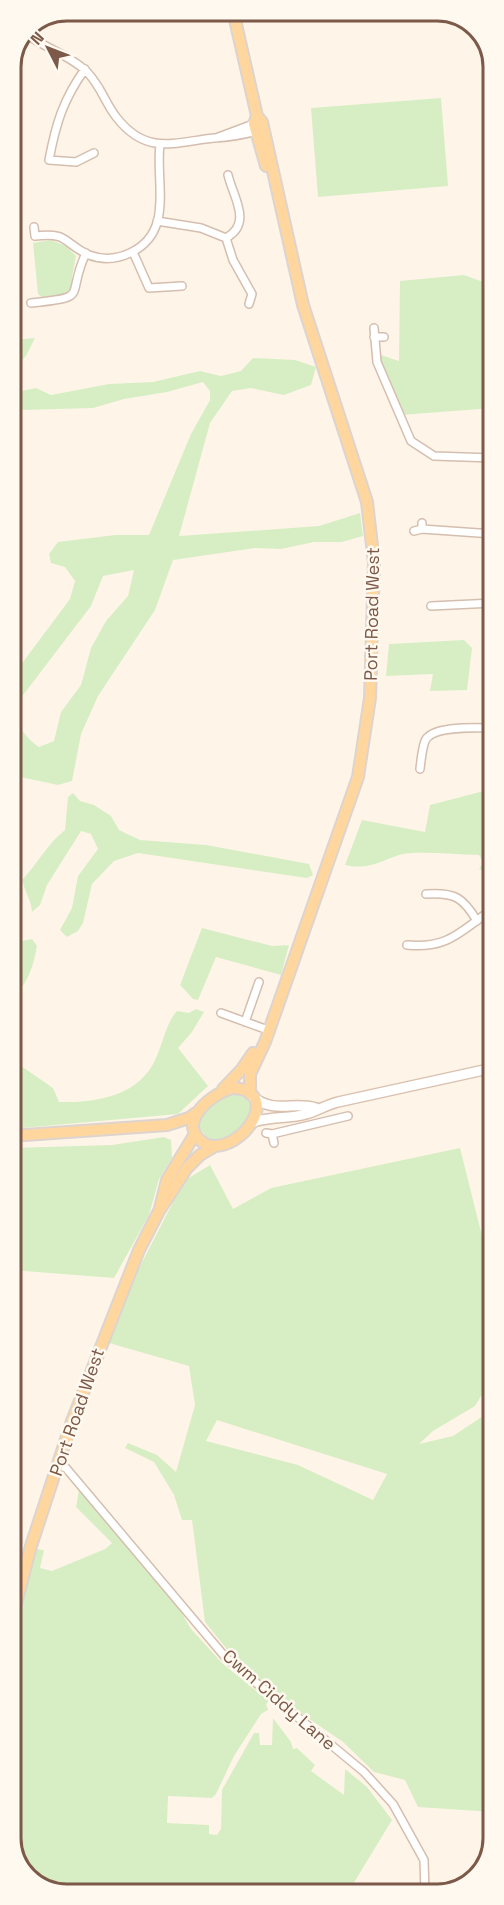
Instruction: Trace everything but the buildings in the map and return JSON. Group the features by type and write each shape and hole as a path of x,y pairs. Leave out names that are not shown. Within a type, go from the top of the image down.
{"main road":[{"name":"Port Road West","path":"235,21 272,188 277,194 308,321 367,502 374,564 370,698 358,777 268,1030 250,1074 252,1096"},
{"name":"Port Road West","path":"216,1094 242,1069 268,1030"},
{"path":"167,1125 195,1133 204,1143 215,1146 234,1139 254,1122 268,1117 309,1114 316,1108 338,1102 483,1070"},
{"path":"21,1135 167,1125 185,1120 216,1094 233,1088 273,1108 307,1105 316,1108"},
{"path":"252,1096 257,1112 254,1122"},
{"path":"195,1133 196,1113"},
{"name":"Port Road West","path":"159,1211 167,1180 195,1133"},
{"name":"Port Road West","path":"21,1589 58,1464 100,1343 139,1250 159,1211 187,1168 200,1155 215,1146"}],"street":[{"path":"33,38 85,69 97,81 111,109 124,126 134,134 160,145 178,145 216,138 258,124"},
{"path":"85,69 67,95 57,123 49,160 76,162 94,153"},
{"path":"34,227 35,236 56,234 86,253 108,259 133,252 146,241 157,221 162,204 158,164 160,145"},
{"path":"226,238 238,228 241,218 240,207 228,175"},
{"path":"157,221 201,228 226,238"},
{"path":"226,238 233,260 252,294 249,304"},
{"path":"133,252 149,288 182,286"},
{"path":"31,303 64,300 72,296 77,290 80,266 86,253"},
{"path":"374,328 377,362 411,441 434,456 483,458"},
{"path":"375,337 384,337"},
{"path":"414,531 422,526 483,533"},
{"path":"431,606 483,603"},
{"path":"420,769 425,740 432,733 452,729 483,728"},
{"path":"426,894 447,892 466,903 477,921"},
{"path":"407,945 421,946 449,940 464,933 483,916"},
{"path":"245,1022 259,982"},
{"path":"221,1013 268,1030"},
{"path":"274,1143 269,1134 345,1117 338,1102"},
{"name":"Cwm Ciddy Lane","path":"58,1464 66,1468 226,1658 364,1772 393,1804 424,1860 425,1884"}],"green space":[{"path":"441,98 448,186 318,197 311,108"},
{"path":"51,240 66,246 76,256 72,277 74,284 66,296 44,299 38,294 33,243"},
{"path":"464,275 483,282 483,409 401,415 378,354 399,361 400,281"},
{"path":"35,338 21,363 21,339"},
{"path":"253,358 295,360 316,367 311,385 284,395 251,388 232,391 210,423 179,536 319,526 360,513 363,536 342,542 314,542 281,549 255,548 173,560 155,610 98,696 81,734 72,781 58,785 21,777 21,728 29,739 39,747 54,741 61,712 81,685 91,648 106,621 128,596 134,570 103,576 91,606 21,698 21,665 70,599 75,581 65,567 51,563 49,554 58,542 115,535 149,535 191,434 210,400 210,391 203,382 93,408 23,410 21,409 21,391 36,388 51,395 109,384 153,382 200,371 221,376 241,371"},
{"path":"464,640 472,648 467,690 430,691 433,674 386,676 389,644"},
{"path":"483,791 483,862 479,855 421,853 404,854 365,866 345,865 362,820 425,832 430,805"},
{"path":"73,793 80,801 94,805 111,816 119,830 140,840 206,845 309,864 313,875 307,878 138,853 114,861 92,884 83,923 78,931 67,937 60,930 72,908 78,876 98,849 91,834 81,831 47,885 40,905 32,912 22,880 53,841 65,830 68,797"},
{"path":"202,928 272,946 289,945 281,975 216,957 198,1000 193,999 180,985"},
{"path":"32,939 37,946 34,962 21,988 21,944 22,941"},
{"path":"196,1009 204,1012 192,1032 178,1048 208,1086 178,1114 21,1128 21,1066 53,1088 59,1102 88,1101 115,1095 128,1089 149,1071 167,1027 177,1011 189,1013"},
{"path":"232,1093 246,1098 251,1105 251,1116 242,1126 226,1137 207,1138 198,1126 199,1120 215,1102"},
{"path":"164,1137 171,1140 172,1158 159,1179 149,1215 114,1278 21,1271 21,1148 112,1145"},
{"path":"460,1148 483,1240 483,1393 475,1406 433,1431 419,1444 453,1436 483,1416 483,1811 418,1807 405,1780 374,1772 343,1742 276,1696 238,1663 205,1622 192,1520 182,1520 174,1495 154,1462 125,1448 128,1443 157,1455 176,1472 195,1405 189,1366 109,1343 137,1272 184,1181 210,1165 233,1209 271,1188","holes":["217,1420 387,1474 373,1500 298,1465 206,1441"]},
{"path":"79,1490 174,1600 191,1629 223,1664 269,1701 266,1704 268,1710 261,1714 234,1756 216,1794 212,1798 168,1796 167,1823 209,1825 209,1834 217,1835 221,1829 222,1790 254,1733 259,1733 260,1745 272,1745 273,1718 291,1742 293,1749 297,1748 315,1765 311,1771 344,1795 345,1769 367,1787 392,1820 353,1884 64,1884 44,1878 32,1868 27,1861 21,1838 21,1610 36,1549 44,1550 40,1568 52,1571 105,1549 112,1543 76,1507"}]}
